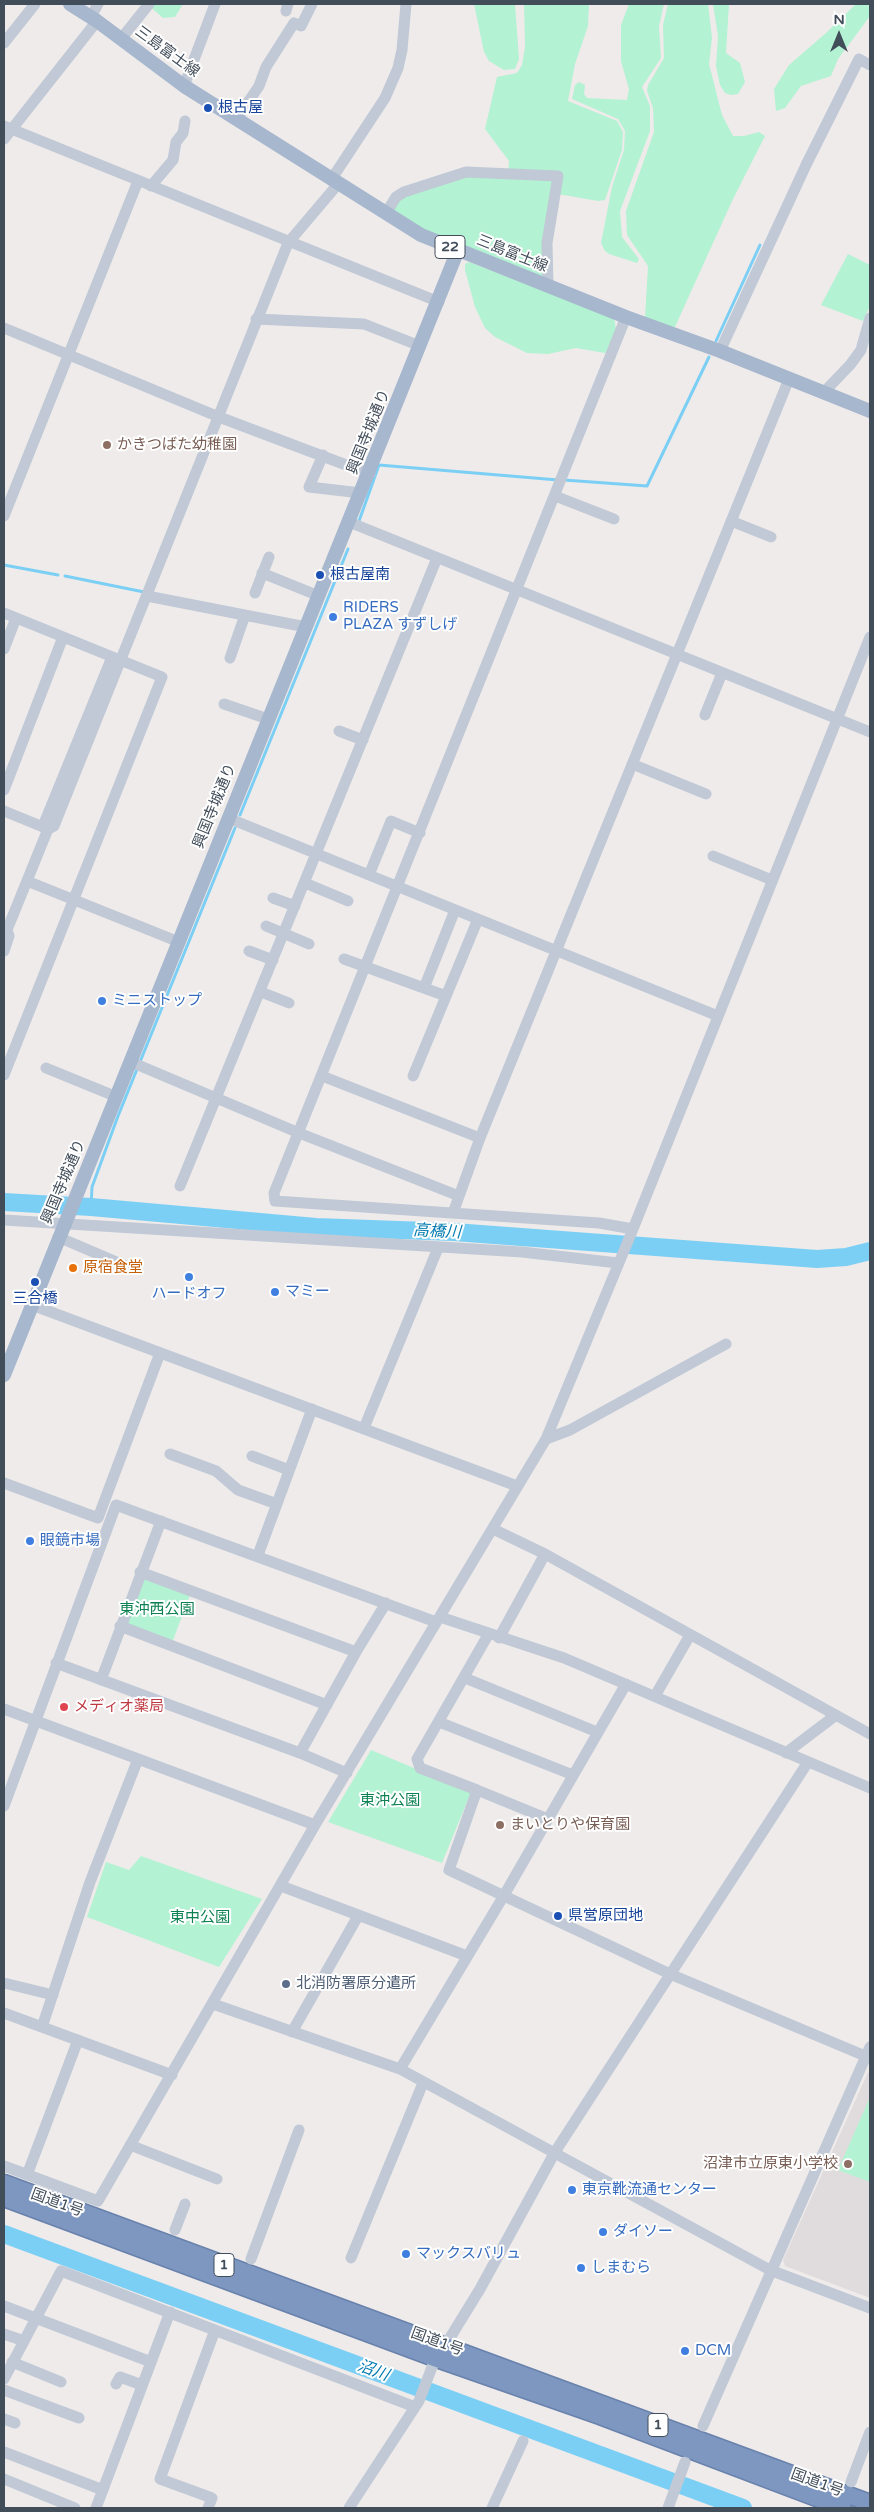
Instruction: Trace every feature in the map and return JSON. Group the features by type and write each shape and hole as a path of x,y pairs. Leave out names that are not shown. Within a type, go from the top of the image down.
{"highway":[{"name":"国道1号","path":"4,2183 441,2352 609,2420 843,2508"},
{"name":"国道1号","path":"4,2198 870,2502"}],"main road":[{"name":"三島富士線","path":"70,4 94,19 184,86 421,234 626,317 720,351 870,411"},
{"name":"興国寺城通り","path":"4,1375 117,1097 136,1065 179,942 268,719 370,474 458,250"}],"street":[{"path":"4,43 35,4"},
{"path":"4,139 7,128 94,19 98,4"},
{"path":"121,39 149,4"},
{"path":"184,86 214,4"},
{"path":"236,120 259,86 266,67 294,23 301,26 312,4"},
{"path":"4,951 10,936 6,930 48,829 54,826 117,659 147,596 256,319 288,243 335,182 385,98 398,68 402,50 406,4"},
{"path":"720,351 806,165 859,60 870,65"},
{"path":"151,186 173,160 176,142 183,133 186,121"},
{"path":"7,128 288,243 439,302"},
{"path":"386,213 396,197 404,192 466,172 558,176 547,244 548,286"},
{"path":"4,516 138,181"},
{"path":"626,317 399,886 274,1193 275,1201 599,1223 633,1228"},
{"path":"824,392 850,366 861,350 870,318"},
{"path":"256,319 364,324 420,346"},
{"path":"4,328 219,417 370,474"},
{"path":"453,1213 480,1138 789,379"},
{"path":"323,455 309,487 361,493"},
{"path":"559,486 614,519"},
{"path":"731,521 772,537"},
{"path":"349,522 870,732"},
{"path":"254,592 269,557"},
{"path":"180,1186 261,992 436,558"},
{"path":"262,573 319,596"},
{"path":"147,596 306,627"},
{"path":"4,613 162,677 4,1075"},
{"path":"230,658 245,615"},
{"path":"4,649 16,618"},
{"path":"4,790 63,637"},
{"path":"4,2166 98,2201 282,1886 315,1825 546,1439 633,1228 870,638"},
{"path":"705,715 722,673"},
{"path":"224,704 268,719"},
{"path":"339,731 363,740"},
{"path":"632,764 706,794"},
{"path":"4,811 48,829"},
{"path":"228,818 718,1016"},
{"path":"369,875 391,822 420,833"},
{"path":"713,856 772,880"},
{"path":"26,881 179,942"},
{"path":"305,883 348,900"},
{"path":"273,898 295,906"},
{"path":"424,988 455,910"},
{"path":"413,1076 478,919"},
{"path":"266,926 309,944"},
{"path":"249,950 274,960"},
{"path":"344,959 446,996"},
{"path":"261,992 289,1003"},
{"path":"136,1065 299,1133 459,1196"},
{"path":"46,1068 117,1097"},
{"path":"322,1076 480,1138"},
{"path":"4,1220 63,1227 522,1252 619,1261"},
{"path":"63,1227 126,1266"},
{"path":"364,1428 438,1248"},
{"path":"32,1305 517,1486"},
{"path":"546,1439 570,1430 726,1344"},
{"path":"4,1483 98,1518 160,1353"},
{"path":"258,1555 312,1409"},
{"path":"170,1454 216,1471 238,1490 276,1504"},
{"path":"252,1456 289,1470"},
{"path":"4,1806 116,1504 386,1603 564,1658 870,1788"},
{"path":"101,1680 161,1520"},
{"path":"493,1529 545,1554 870,1734"},
{"path":"499,1638 545,1554"},
{"path":"140,1572 356,1652"},
{"path":"300,1753 356,1652 386,1603"},
{"path":"120,1626 327,1705"},
{"path":"488,1634 417,1759 420,1768 548,1819"},
{"path":"655,1696 690,1634"},
{"path":"56,1663 300,1753 347,1774"},
{"path":"464,1678 597,1732"},
{"path":"400,2069 503,1897 626,1684"},
{"path":"4,1709 315,1825"},
{"path":"786,1753 836,1715"},
{"path":"439,1722 573,1775"},
{"path":"42,2027 90,1882 138,1759"},
{"path":"349,2508 417,2404 441,2352 480,2289 555,2152 808,1762"},
{"path":"477,1790 448,1870 670,1974 869,2054 770,2270 703,2426"},
{"path":"282,1886 467,1956"},
{"path":"292,2032 358,1916"},
{"path":"4,1983 53,1995"},
{"path":"213,2004 400,2069 770,2270 870,2308"},
{"path":"4,2013 172,2075"},
{"path":"27,2175 78,2040"},
{"path":"351,2258 423,2083"},
{"path":"251,2259 299,2130"},
{"path":"130,2146 217,2179"},
{"path":"175,2230 185,2204"},
{"path":"4,2379 61,2271 417,2404"},
{"path":"4,2306 151,2362"},
{"path":"96,2508 170,2312"},
{"path":"208,2508 212,2498 160,2479 215,2330"},
{"path":"4,2334 24,2341"},
{"path":"12,2362 61,2382"},
{"path":"116,2384 120,2377 142,2385"},
{"path":"4,2390 80,2418"},
{"path":"4,2419 15,2423"},
{"path":"851,2482 870,2432"},
{"path":"492,2508 523,2441"},
{"path":"4,2452 103,2490"},
{"path":"668,2508 684,2466"},
{"path":"4,2479 75,2508"}],"shaded area":[{"name":"沼津市立原東小学校","path":"870,2068 870,2298 785,2266 783,2260"}],"green space":[{"path":"147,4 183,4 175,17 163,18"},
{"path":"474,4 515,4 519,59 515,69 504,70 489,61 484,52"},
{"path":"524,4 589,4 588,26 575,64 568,101 617,121 623,132 622,150 605,200 598,201 552,193 544,274 540,277 437,237 389,211 396,200 458,176 508,173 509,161 485,129 497,77 517,73 522,65 525,47"},
{"path":"629,4 664,4 659,26 661,58 642,87 650,106 650,131 620,211 622,237 639,259 637,263 609,254 601,243 612,187 624,150 625,131 618,119 572,99 575,85 579,82 585,85 584,94 587,98 627,100 629,89 621,61 621,25"},
{"path":"668,4 708,4 712,38 709,64 722,115 733,136 744,136 759,132 765,136 733,199 674,329 645,317 648,266 627,235 626,211 654,132 653,108 647,91 648,85 664,58 663,25"},
{"path":"713,4 729,4 726,53 740,63 745,82 738,94 731,95 725,93 720,85 716,66 718,36"},
{"path":"856,4 870,4 870,16 838,59 831,76 801,86 785,108 776,111 774,89 789,65"},
{"path":"848,254 870,265 870,306 863,321 821,305"},
{"path":"469,262 614,318 616,329 609,350 605,353 576,348 548,354 527,353 495,337 485,328 475,307 465,270 465,264"},
{"name":"東沖西公園","path":"146,1579 190,1595 172,1643 127,1626 138,1583"},
{"name":"東沖公園","path":"371,1750 471,1792 442,1863 328,1822"},
{"name":"東中公園","path":"141,1856 262,1899 219,1967 87,1917 106,1862 129,1870"},
{"path":"870,2097 870,2182 838,2170"}],"waterway":[{"path":"716,341 760,245"},
{"path":"564,480 647,486 709,357"},
{"path":"359,521 379,465 558,480"},
{"path":"240,815 348,549"},
{"path":"4,565 58,575"},
{"path":"65,576 144,592"},
{"path":"91,1207 92,1187 118,1116 235,828"},
{"name":"高橋川","path":"4,1202 91,1207 316,1227 454,1232 817,1259 846,1257 870,1251"},
{"name":"沼川","path":"4,2234 743,2508"}],"place":[{"name":"根古屋","path":"208,108"},
{"name":"かきつばた幼稚園","path":"107,445"},
{"name":"根古屋南","path":"320,575"},
{"name":"RIDERS PLAZA すずしげ","path":"333,617"},
{"name":"ミニストップ","path":"102,1001"},
{"name":"原宿食堂","path":"73,1268"},
{"name":"ハードオフ","path":"189,1277"},
{"name":"三合橋","path":"35,1282"},
{"name":"マミー","path":"275,1292"},
{"name":"眼鏡市場","path":"30,1541"},
{"name":"メディオ薬局","path":"64,1707"},
{"name":"まいとりや保育園","path":"500,1825"},
{"name":"県営原団地","path":"558,1916"},
{"name":"北消防署原分遣所","path":"286,1984"},
{"name":"沼津市立原東小学校","path":"848,2164"},
{"name":"東京靴流通センター","path":"572,2190"},
{"name":"ダイソー","path":"603,2232"},
{"name":"マックスバリュ","path":"406,2254"},
{"name":"しまむら","path":"581,2268"},
{"name":"DCM","path":"685,2351"}]}
